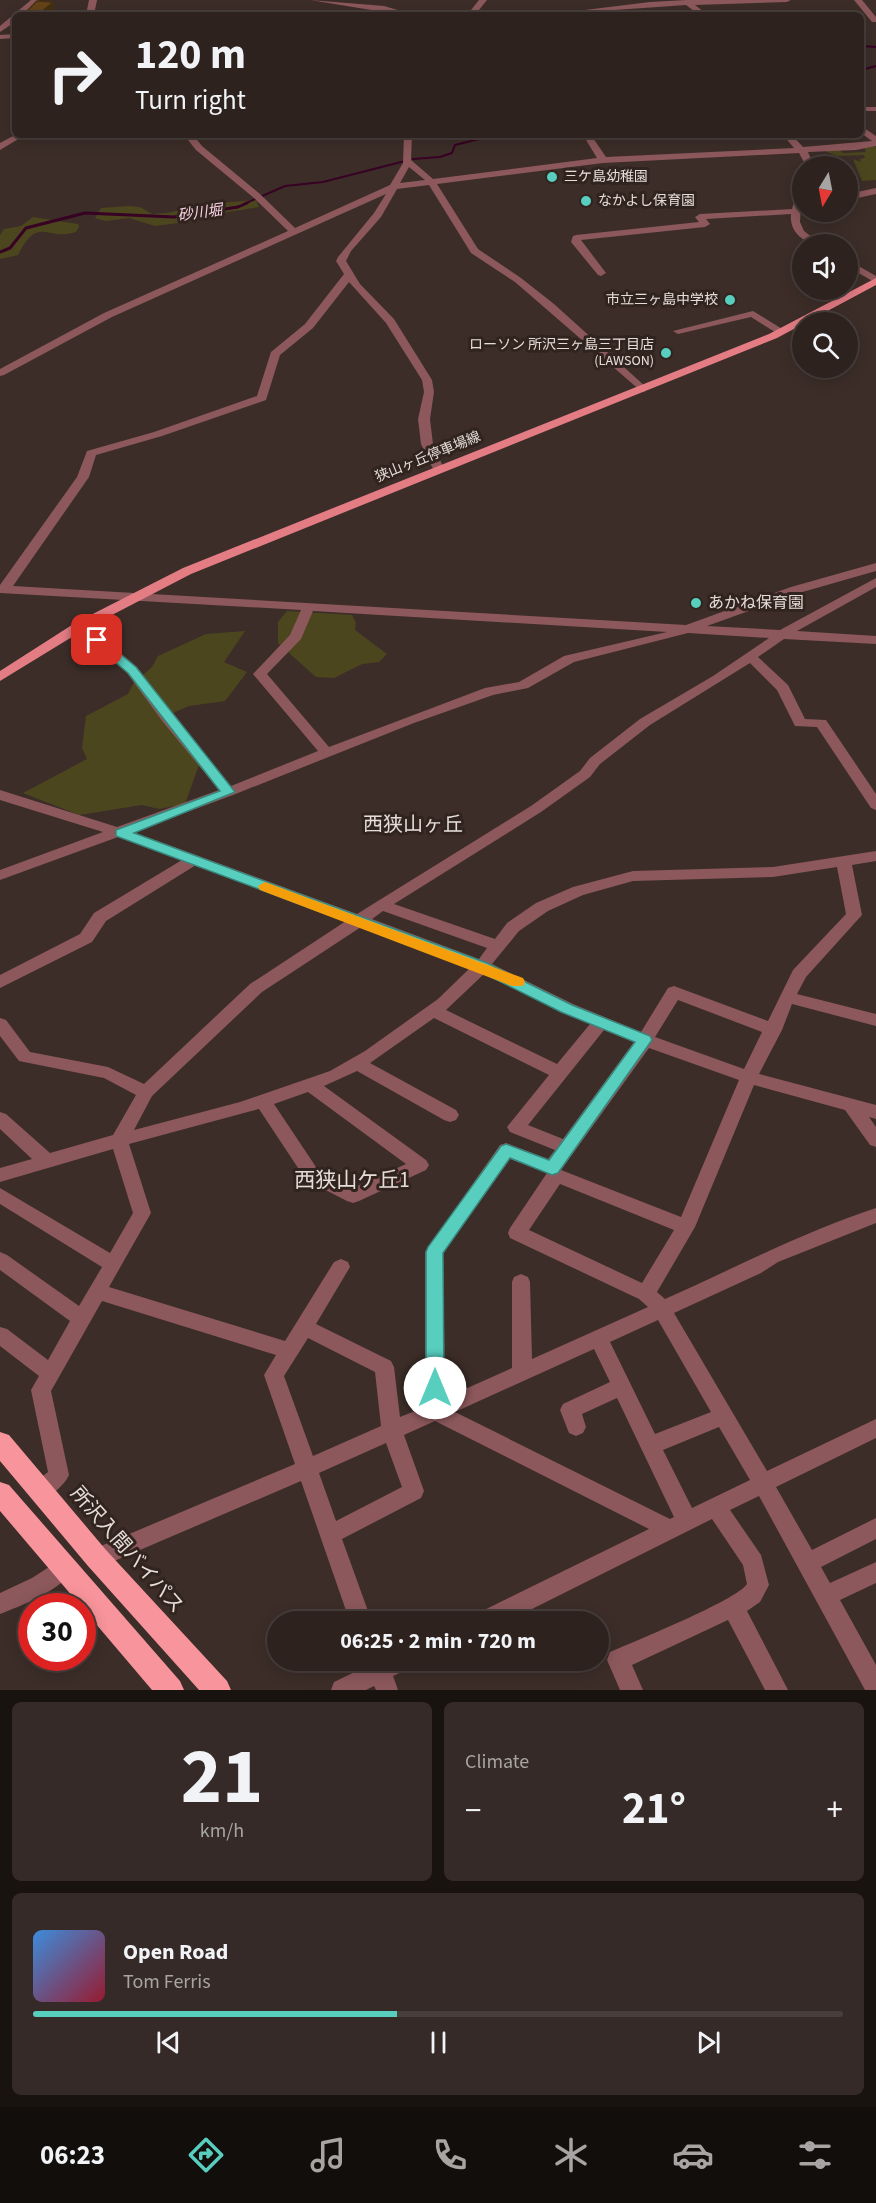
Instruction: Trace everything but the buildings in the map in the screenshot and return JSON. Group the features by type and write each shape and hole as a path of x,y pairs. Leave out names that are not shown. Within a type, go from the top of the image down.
{"highway":[{"name":"所沢入間バイパス","path":"0,1443 97,1558 217,1690"},
{"path":"4,1507 63,1568 170,1690"}],"main road":[{"name":"狭山ヶ丘停車場線","path":"0,677 80,626 130,598 219,557 782,332 876,280"}],"street":[{"path":"22,12 35,0"},
{"path":"314,0 384,8 399,12"},
{"path":"473,12 483,0"},
{"path":"574,12 622,4 787,0"},
{"path":"858,0 876,20"},
{"path":"682,1 699,12"},
{"path":"562,12 564,3"},
{"path":"0,30 12,20"},
{"path":"864,132 876,142"},
{"path":"0,147 16,138"},
{"path":"195,138 226,173 260,198 293,231"},
{"path":"408,138 408,162 388,200 342,257 343,268 348,276 390,321 427,380 429,392 424,419 427,444 438,469"},
{"path":"589,138 603,160"},
{"path":"790,138 805,156"},
{"path":"0,373 108,315 293,231 360,204 393,187 603,160 856,147 876,142"},
{"path":"408,162 414,165 430,183 470,247 501,267 581,330 642,389"},
{"path":"858,195 876,191"},
{"path":"601,273 576,242 576,238 705,224 700,217 792,209"},
{"path":"858,269 876,280"},
{"path":"3,589 83,477 92,453 189,424 262,398 275,354 309,327 348,276"},
{"path":"678,332 753,314 782,332"},
{"path":"0,875 121,833 326,752 490,691 523,685 569,659 693,628 795,590 876,567"},
{"path":"41,1490 59,1475 41,1390 142,1214 119,1140 146,1092 256,988 381,905 536,809 585,774 595,761 645,722 781,635 876,582"},
{"path":"3,589 876,640"},
{"path":"308,608 296,636 260,674 326,752"},
{"path":"80,626 132,670 168,719 228,792"},
{"path":"750,656 783,688 800,723 821,723 876,805"},
{"path":"0,795 195,859 482,966 567,1008 645,1040 749,1077 876,1112"},
{"path":"0,1175 119,1140 263,1102 311,1085 356,1063 433,1011 482,966 513,927 542,907 578,891 607,882 661,874 773,872 844,863 876,856"},
{"path":"0,982 86,938 100,917 195,859"},
{"path":"653,1301 749,1077 774,1030 786,997 799,974 854,915 844,863"},
{"path":"381,905 498,946"},
{"path":"435,1411 434,1252 506,1150 552,1168 645,1040 674,992 774,1030"},
{"path":"786,997 876,1020"},
{"path":"433,1011 560,1073"},
{"path":"567,1148 516,1127 602,1022"},
{"path":"0,1024 25,1057 108,1073 146,1092"},
{"path":"356,1063 450,1115"},
{"path":"263,1102 312,1175 353,1196 420,1165 311,1085"},
{"path":"851,1105 876,1140"},
{"path":"0,1119 48,1162"},
{"path":"686,1227 556,1175 517,1233 653,1301 763,1483 876,1687"},
{"path":"0,1195 114,1265"},
{"path":"97,1558 309,1468 598,1337 653,1301 754,1268 771,1257 876,1215"},
{"path":"0,1260 83,1319"},
{"path":"340,1267 274,1375 309,1468 328,1535 357,1611"},
{"path":"521,1282 522,1372"},
{"path":"99,1292 290,1351"},
{"path":"305,1327 384,1367 392,1431 414,1491 328,1535"},
{"path":"0,1335 51,1374"},
{"path":"598,1337 651,1445 678,1525"},
{"path":"576,1426 570,1410 622,1386"},
{"path":"435,1411 678,1525"},
{"path":"651,1445 724,1416"},
{"path":"504,1611 876,1428"},
{"path":"632,1690 618,1660 733,1607 752,1595 758,1585 753,1562 716,1507"},
{"path":"807,1563 876,1528"},
{"path":"0,1604 40,1585 63,1568"},
{"path":"826,1596 876,1572"},
{"path":"733,1607 777,1690"},
{"path":"342,1690 381,1674"}],"shaded area":[{"path":"864,147 876,147 876,180 862,181 858,171 858,161 861,162 860,159 865,158 864,155 837,156 825,151 838,149 843,153 866,152"},
{"path":"256,200 259,207 222,213 201,220 155,226 129,218 106,221 95,218 101,208 140,207 152,214 207,204"},
{"path":"33,217 78,224 79,227 76,232 66,234 38,232 25,243 18,255 0,259 0,235 4,229 21,226"},
{"path":"287,611 352,615 356,623 355,630 387,654 379,662 362,664 334,678 316,677 278,643 278,622"},
{"path":"245,631 224,662 247,672 225,701 189,706 161,718 200,762 185,804 159,809 142,805 79,815 23,793 87,759 82,748 86,716 128,694 133,684 152,667 158,656 206,634"}],"waterway":[{"path":"864,46 876,47"},
{"name":"砂川堀","path":"864,69 876,66"},
{"name":"砂川堀","path":"413,159 440,157 452,153 455,145 483,138"},
{"name":"砂川堀","path":"244,204 285,186 323,182 405,161"},
{"name":"砂川堀","path":"0,252 10,248 26,228 85,213 174,217 238,207 247,203"}],"slow traffic":[{"path":"265,886 482,966 518,982"}],"place":[{"name":"三ケ島幼稚園","path":"552,177"},
{"name":"なかよし保育園","path":"586,201"},
{"name":"市立三ヶ島中学校","path":"730,300"},
{"name":"ローソン 所沢三ヶ島三丁目店 (LAWSON)","path":"666,353"},
{"name":"あかね保育園","path":"696,603"}],"district":[{"name":"西狭山ヶ丘","path":"413,825"},
{"name":"西狭山ケ丘1","path":"352,1180"}],"route":[{"path":"97,640 132,670 168,719 228,792 121,833 181,853 482,966 515,980 567,1008 645,1040 552,1168 506,1150 434,1252 435,1388"}]}
